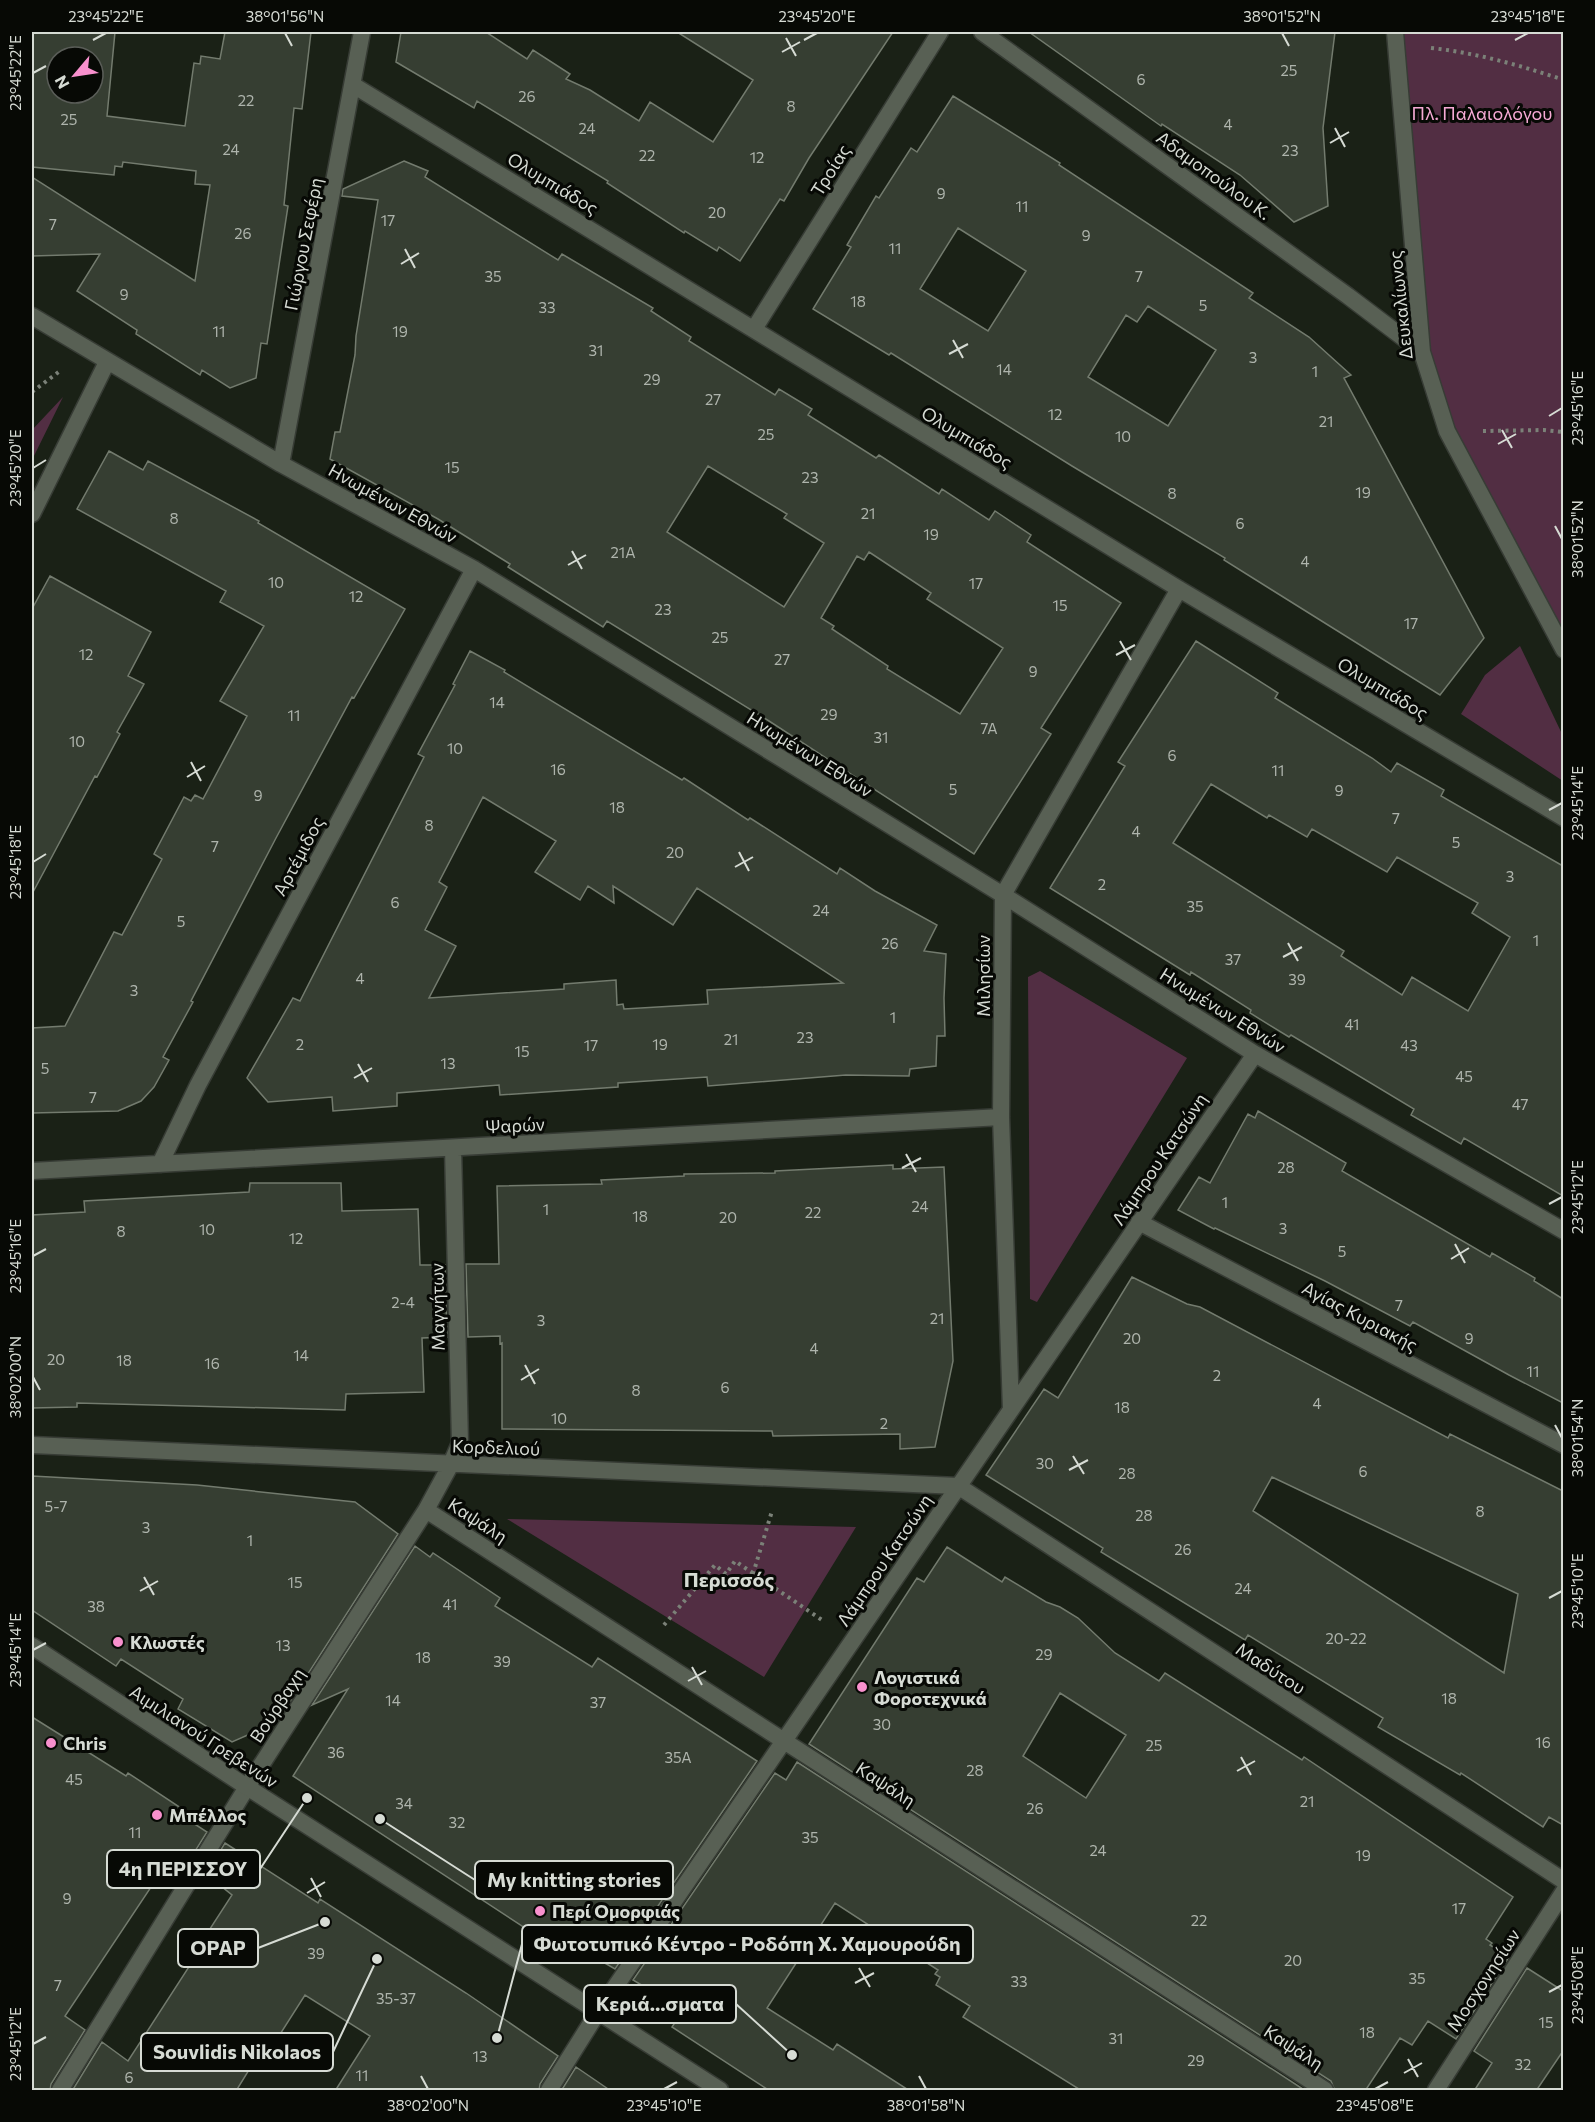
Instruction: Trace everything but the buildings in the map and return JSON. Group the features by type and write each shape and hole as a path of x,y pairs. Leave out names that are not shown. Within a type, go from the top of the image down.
{"street":[{"name":"Γιώργου Σεφέρη","path":"281,464 362,32"},
{"name":"Τροίας","path":"754,329 940,32"},
{"name":"Αδαμοπούλου Κ.","path":"982,32 1339,289 1422,352"},
{"name":"Δευκαλίωνος","path":"1395,38 1422,352 1447,431 1563,650"},
{"name":"Ολυμπιάδος","path":"353,85 1179,589 1563,818"},
{"name":"Ηνωμένων Εθνών","path":"32,316 281,464 474,569 1003,895 1255,1054 1563,1232"},
{"path":"32,514 107,362"},
{"name":"Αρτέμιδος","path":"160,1164 198,1085 474,569"},
{"name":"Μιλησίων","path":"1011,1410 1001,1117 1003,895 1179,589"},
{"name":"Λάμπρου Κατσώνη","path":"549,2091 598,2012 1255,1054"},
{"name":"Ψαρών","path":"32,1171 1001,1117"},
{"name":"Μαγνήτων","path":"451,1464 460,1443 453,1148"},
{"name":"Αγίας Κυριακής","path":"1139,1222 1563,1445"},
{"name":"Κορδελιού","path":"32,1445 958,1486"},
{"name":"Βούρβαχη","path":"60,2091 248,1787 426,1510 451,1464"},
{"name":"Μαδύτου","path":"958,1486 1563,1881"},
{"name":"Καψάλη","path":"426,1510 1325,2091"},
{"name":"Αιμιλιανού Γρεβενών","path":"32,1646 720,2091"},
{"name":"Μοσχονησίων","path":"1436,2091 1563,1891"}],"path":[{"path":"1395,38 1513,63 1563,80"},
{"path":"1447,431 1544,430 1563,432"},
{"path":"753,1574 781,1479"},
{"path":"643,1650 715,1565 726,1574 735,1561 853,1640"}],"green space":[{"name":"Πλ. Παλαιολόγου","path":"1395,32 1563,32 1563,650 1447,431 1422,352"},
{"path":"63,397 32,460 32,430"},
{"path":"1520,646 1563,736 1563,781 1461,714 1485,675"},
{"path":"1040,971 1187,1058 1037,1302 1030,1299 1028,977"},
{"path":"507,1519 856,1527 764,1677"}],"place":[{"name":"Κλωστές","path":"118,1642"},
{"name":"Λογιστικά Φοροτεχνικά","path":"862,1687"},
{"name":"Chris","path":"51,1743"},
{"name":"4η ΠΕΡΙΣΣΟΥ","path":"307,1798"},
{"name":"Μπέλλος","path":"157,1815"},
{"name":"My knitting stories","path":"380,1819"},
{"name":"Περί Ομορφιάς","path":"540,1911"},
{"name":"OPAP","path":"325,1922"},
{"name":"Souvlidis Nikolaos","path":"377,1959"},
{"name":"Φωτοτυπικό Κέντρο - Ροδόπη Χ. Χαμουρούδη","path":"497,2038"},
{"name":"Κεριά...σματα","path":"792,2055"}],"district":[{"name":"Περισσός","path":"729,1579"}]}
